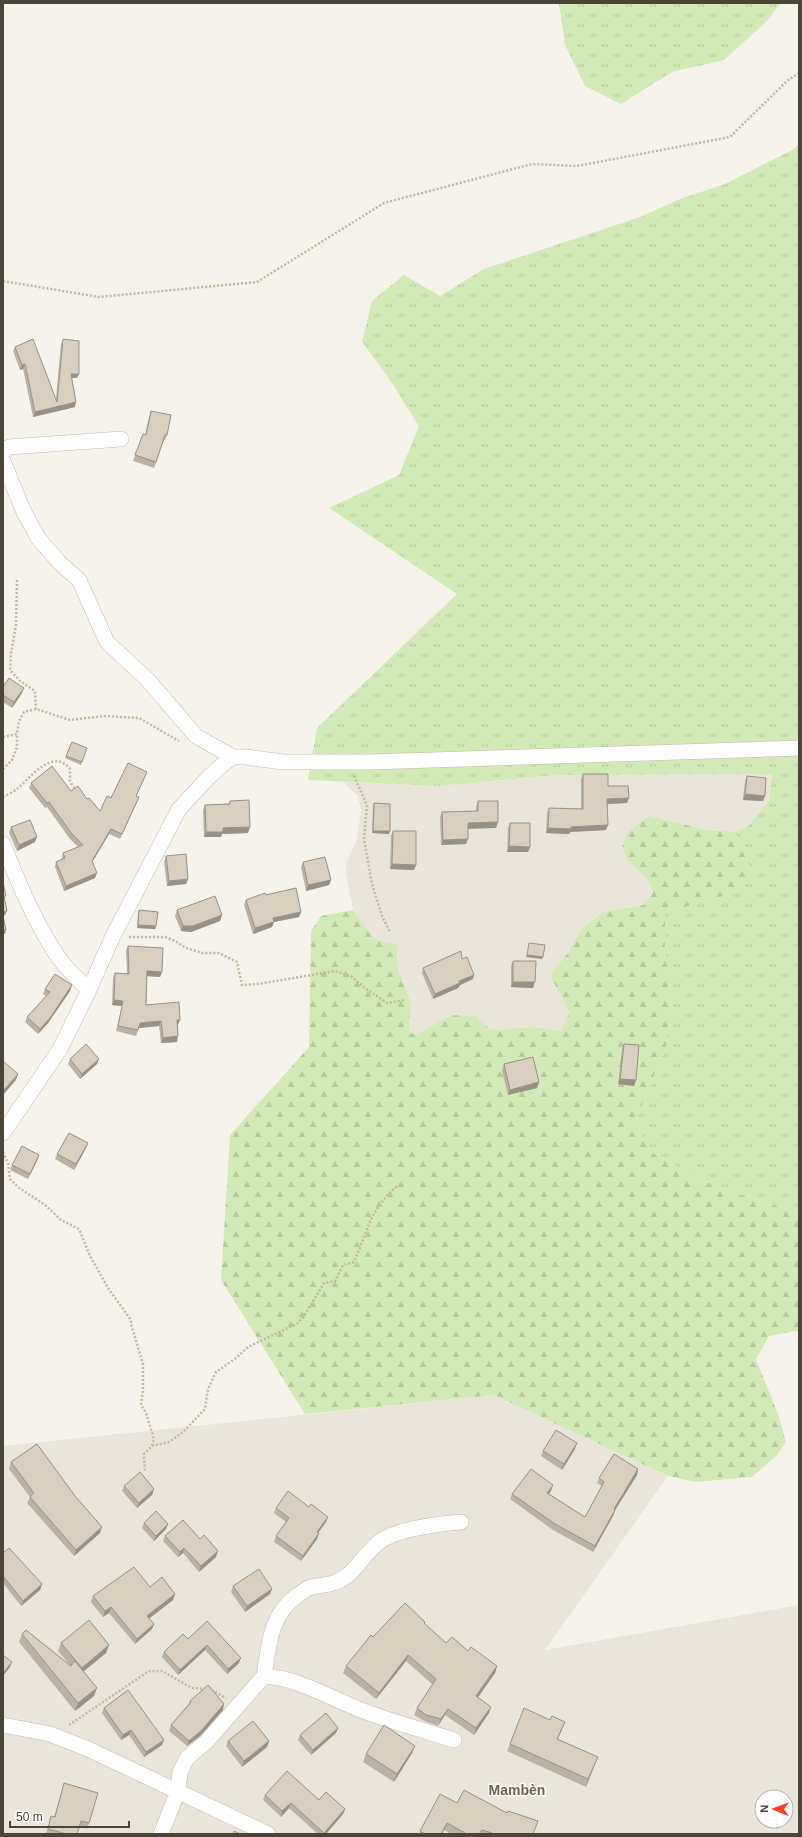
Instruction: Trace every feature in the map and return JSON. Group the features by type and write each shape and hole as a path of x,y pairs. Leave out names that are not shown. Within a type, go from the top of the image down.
{"street":[{"path":"3,451 9,447 121,439"},
{"path":"3,461 23,510 38,538 60,563 79,580 107,642 147,679 196,736 233,758"},
{"path":"3,1133 60,1049 89,990 112,938 179,809 208,778 222,765 233,758 246,757 283,762 345,763 799,748"},
{"path":"3,844 27,902 56,955 69,971 89,990"},
{"path":"162,1834 178,1791 180,1772 187,1758 206,1742 264,1676 271,1635 278,1614 288,1602 307,1588 331,1585 348,1575 381,1540 396,1534 431,1525 461,1522"},
{"path":"264,1676 275,1677 304,1686 380,1717 454,1740"},
{"path":"3,1725 50,1734 88,1749 264,1833"}],"path":[{"path":"3,280 99,297 257,282 384,203 532,164 577,166 730,137 787,81 799,74"},
{"path":"17,580 16,625 11,653 10,670 20,681 35,691 36,709"},
{"path":"3,769 12,760 17,747 19,721 24,712 36,709 70,720 104,716 139,718 181,742"},
{"path":"3,737 17,734"},
{"path":"3,797 15,790 38,768 58,761 66,764 70,769 70,782 74,788"},
{"path":"345,763 361,790 367,804 364,839 366,858 382,916 390,932"},
{"path":"112,938 165,937 186,948 202,952 219,952 237,962 242,985 258,984 336,971 351,976 365,988 387,1003 405,1000"},
{"path":"3,1152 8,1163 10,1179 18,1187 45,1205 61,1220 79,1229 90,1256 108,1288 131,1320 143,1364 143,1390 141,1405 146,1413 154,1439 152,1446 144,1454 145,1472"},
{"path":"152,1446 169,1442 183,1432 205,1409 208,1389 216,1372 235,1359 248,1347 298,1323 304,1316 324,1283 335,1281 343,1264 354,1262 370,1220 383,1199 397,1186"},
{"path":"50,1734 67,1726 149,1672 162,1671 192,1688 210,1689 239,1705"}],"shaded area":[{"path":"772,774 769,801 748,826 735,832 707,830 649,816 627,860 648,880 653,893 644,905 603,912 581,927 568,953 550,975 569,1012 563,1031 534,1027 491,1030 474,1016 453,1015 416,1035 409,1031 411,1002 397,967 398,945 374,939 353,910 345,866 357,839 361,810 358,796 343,782 439,786 557,775"},
{"path":"494,1395 668,1476 545,1650 799,1605 799,1834 3,1834 3,1446"}],"green space":[{"path":"559,3 781,3 767,21 724,60 672,72 621,104 585,86 565,45"},
{"path":"799,144 799,1213 735,1193 696,1178 651,1152 635,1122 666,1047 669,976 665,953 665,910 690,906 751,870 735,832 748,826 769,801 772,774 557,775 439,786 308,780 317,728 457,594 329,508 399,475 419,426 388,377 362,342 372,301 404,275 440,296 484,269 640,217 680,199 725,184 794,149"},
{"path":"649,816 707,830 735,832 751,870 729,894 690,906 665,910 665,953 669,976 670,1007 666,1047 635,1122 651,1152 696,1178 735,1193 799,1213 799,1333 796,1331 769,1336 756,1359 778,1414 786,1442 777,1455 752,1477 695,1482 668,1476 494,1395 305,1414 221,1280 230,1135 309,1047 311,931 321,916 353,910 374,939 398,945 397,967 411,1002 409,1031 415,1035 452,1015 475,1016 491,1030 534,1027 562,1031 569,1012 550,975 568,953 581,928 603,912 644,905 653,893 648,880 627,860 622,847 627,833"}],"building":[{"path":"33,339 57,402 63,339 79,341 79,374 71,374 76,402 35,412 25,364 22,365 15,347"},
{"path":"151,411 171,415 167,435 165,435 156,462 135,455 143,434 146,435"},
{"path":"9,678 24,688 14,702 3,695 3,687"},
{"path":"72,742 87,748 82,762 66,756"},
{"path":"128,763 147,772 136,796 139,797 122,834 111,829 92,861 97,873 66,886 56,862 65,858 63,853 83,845 72,834 49,802 47,803 31,783 52,766 71,791 78,786 87,799 89,798 100,811 107,796 111,798"},
{"path":"583,774 608,774 608,786 628,786 629,798 607,799 608,825 571,827 571,829 548,828 549,808 583,809"},
{"path":"747,776 766,778 765,796 745,794"},
{"path":"249,800 250,827 223,828 223,832 206,832 205,805 230,804 230,801"},
{"path":"478,801 498,801 498,822 468,823 468,839 443,840 442,812 478,811"},
{"path":"374,803 390,804 390,831 373,831"},
{"path":"30,820 37,837 19,845 11,827"},
{"path":"510,823 530,823 530,847 509,846"},
{"path":"393,831 416,831 416,865 392,864"},
{"path":"186,854 188,879 169,881 166,856"},
{"path":"325,857 331,880 308,885 303,862"},
{"path":"3,882 7,911 3,912"},
{"path":"296,888 301,912 273,918 274,922 255,928 246,900 265,893 266,895"},
{"path":"215,896 222,915 193,926 183,926 177,910"},
{"path":"139,910 158,912 156,926 138,925"},
{"path":"3,916 6,930 3,930"},
{"path":"529,943 545,945 543,957 527,955"},
{"path":"128,946 163,948 162,972 147,971 146,1005 179,1002 180,1020 177,1020 178,1036 163,1038 161,1021 140,1023 138,1030 118,1026 123,1001 114,1000 115,973 129,974"},
{"path":"461,951 462,959 467,957 474,975 435,994 423,968"},
{"path":"513,961 536,961 535,982 513,982"},
{"path":"55,974 72,985 50,1018 40,1029 27,1017 50,992 45,989"},
{"path":"86,1044 99,1059 82,1074 70,1059"},
{"path":"624,1044 639,1045 636,1080 620,1079"},
{"path":"533,1057 539,1082 510,1090 504,1064"},
{"path":"3,1061 18,1074 4,1090 3,1089"},
{"path":"69,1133 88,1143 76,1164 57,1154"},
{"path":"22,1146 39,1155 30,1174 12,1165"},
{"path":"556,1430 577,1443 564,1464 543,1451"},
{"path":"37,1444 75,1496 102,1527 76,1550 30,1497 34,1493 11,1462"},
{"path":"614,1454 638,1469 614,1509 615,1510 595,1546 555,1524 512,1494 531,1469 553,1485 547,1493 585,1517 604,1482 599,1478"},
{"path":"140,1472 154,1489 139,1503 124,1486"},
{"path":"288,1491 309,1507 311,1504 328,1517 303,1556 276,1536 289,1518 276,1508"},
{"path":"156,1511 168,1524 156,1536 144,1523"},
{"path":"183,1520 200,1539 204,1535 218,1551 201,1566 184,1548 180,1552 165,1536"},
{"path":"9,1548 42,1584 23,1601 3,1576 3,1553"},
{"path":"134,1567 150,1587 162,1577 175,1594 147,1616 154,1624 137,1639 111,1607 105,1611 93,1596"},
{"path":"259,1569 272,1589 247,1606 233,1586"},
{"path":"405,1603 446,1643 452,1637 468,1651 471,1647 497,1666 476,1696 491,1707 476,1728 448,1709 441,1719 426,1715 417,1708 436,1679 408,1655 379,1693 346,1666 371,1635 373,1637"},
{"path":"89,1620 109,1645 82,1668 61,1643"},
{"path":"207,1621 241,1658 228,1669 207,1645 180,1670 164,1652 183,1634 188,1639"},
{"path":"26,1630 71,1666 75,1661 97,1688 78,1703 22,1634"},
{"path":"3,1655 12,1662 4,1672 3,1671"},
{"path":"208,1685 224,1704 202,1730 189,1741 171,1725 191,1702 190,1701"},
{"path":"128,1690 164,1740 146,1752 131,1730 123,1735 104,1708"},
{"path":"524,1708 550,1720 552,1716 565,1722 557,1739 598,1757 588,1779 510,1744"},
{"path":"326,1713 338,1728 313,1750 300,1735"},
{"path":"253,1721 269,1741 244,1761 228,1741"},
{"path":"384,1725 415,1746 397,1774 366,1754"},
{"path":"287,1771 319,1800 326,1792 345,1809 324,1833 291,1803 282,1811 265,1795"},
{"path":"64,1783 98,1793 89,1823 81,1821 77,1834 67,1834 48,1829 51,1816 55,1817"},
{"path":"464,1790 507,1813 508,1811 538,1821 533,1834 495,1834 482,1830 479,1834 467,1834 447,1823 441,1834 425,1834 420,1831 440,1794 457,1803"},
{"path":"234,1831 240,1834 233,1834"}],"district":[{"name":"Mambèn","path":"517,1790"}]}
